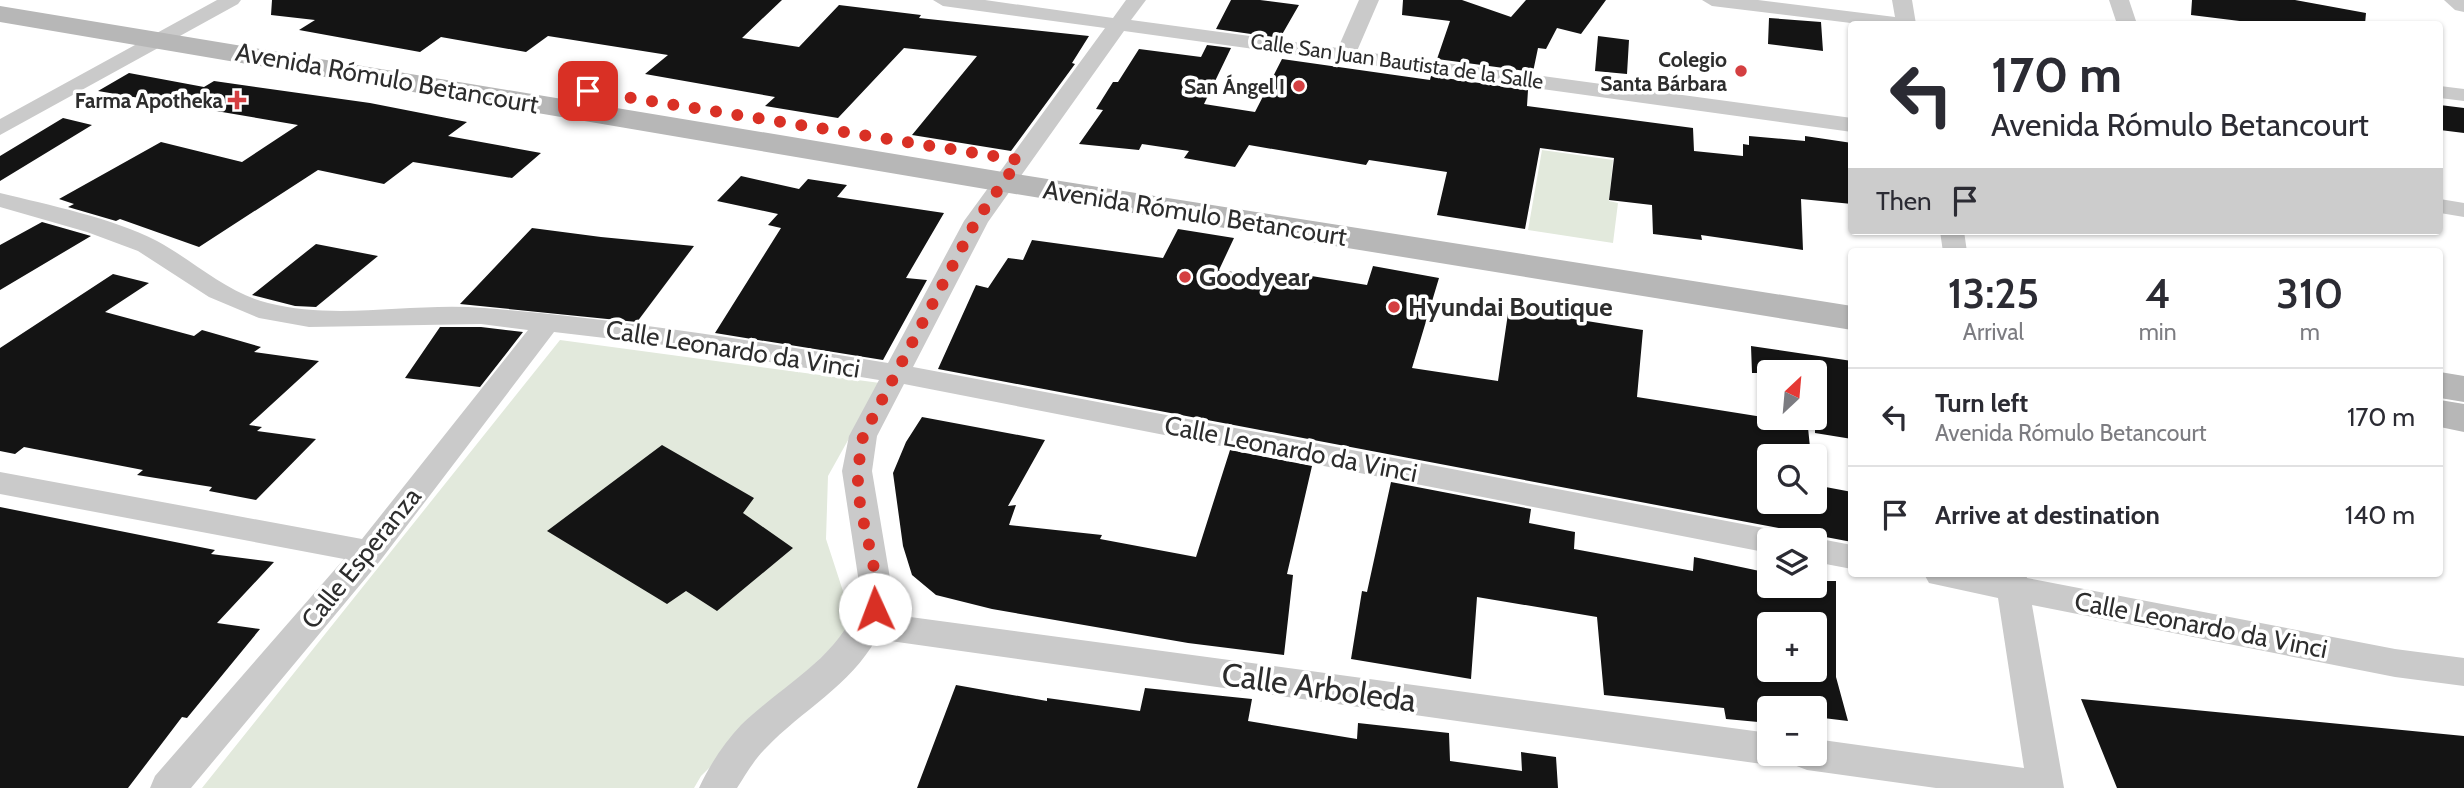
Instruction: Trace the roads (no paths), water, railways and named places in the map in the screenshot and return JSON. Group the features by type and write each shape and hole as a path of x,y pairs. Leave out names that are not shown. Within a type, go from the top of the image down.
{"main road":[{"name":"Avenida Rómulo Betancourt","path":"16,0 172,33 1011,171 1848,317"},
{"name":"Avenida Rómulo Betancourt","path":"0,14 172,33"},
{"name":"Avenida Rómulo Betancourt","path":"1011,171 1848,291"},
{"path":"2443,386 2464,389"},
{"path":"2443,414 2464,418"}],"street":[{"path":"0,128 231,0"},
{"name":"Calle San Juan Bautista de la Salle","path":"943,0 1346,53 1848,124"},
{"path":"717,788 754,737 847,652 868,625 877,596 859,496 857,471 863,436 976,221 1136,0"},
{"path":"1346,53 1369,0"},
{"path":"1712,0 1880,21"},
{"path":"1902,0 1904,21"},
{"path":"2119,0 2126,21"},
{"path":"2456,0 2464,5"},
{"path":"2443,92 2464,94"},
{"name":"Calle Leonardo da Vinci","path":"0,200 96,227 147,246 218,291 259,310 309,319 481,316 673,337 895,373 1757,539"},
{"path":"2443,206 2464,210"},
{"name":"Calle Esperanza","path":"168,788 369,552 548,322"},
{"path":"0,483 369,552"},
{"path":"1827,552 1848,556"},
{"name":"Calle Leonardo da Vinci","path":"1970,577 2011,581 2395,663 2464,672"},
{"path":"1827,757 2045,788 2011,581"},
{"name":"Calle Arboleda","path":"868,625 1757,747"}],"place":[{"name":"Colegio Santa Bárbara","path":"1741,71"},
{"name":"San Ángel I","path":"1299,86"},
{"name":"Farma Apotheka","path":"237,100"},
{"name":"Goodyear","path":"1185,277"},
{"name":"Hyundai Boutique","path":"1394,307"}]}
